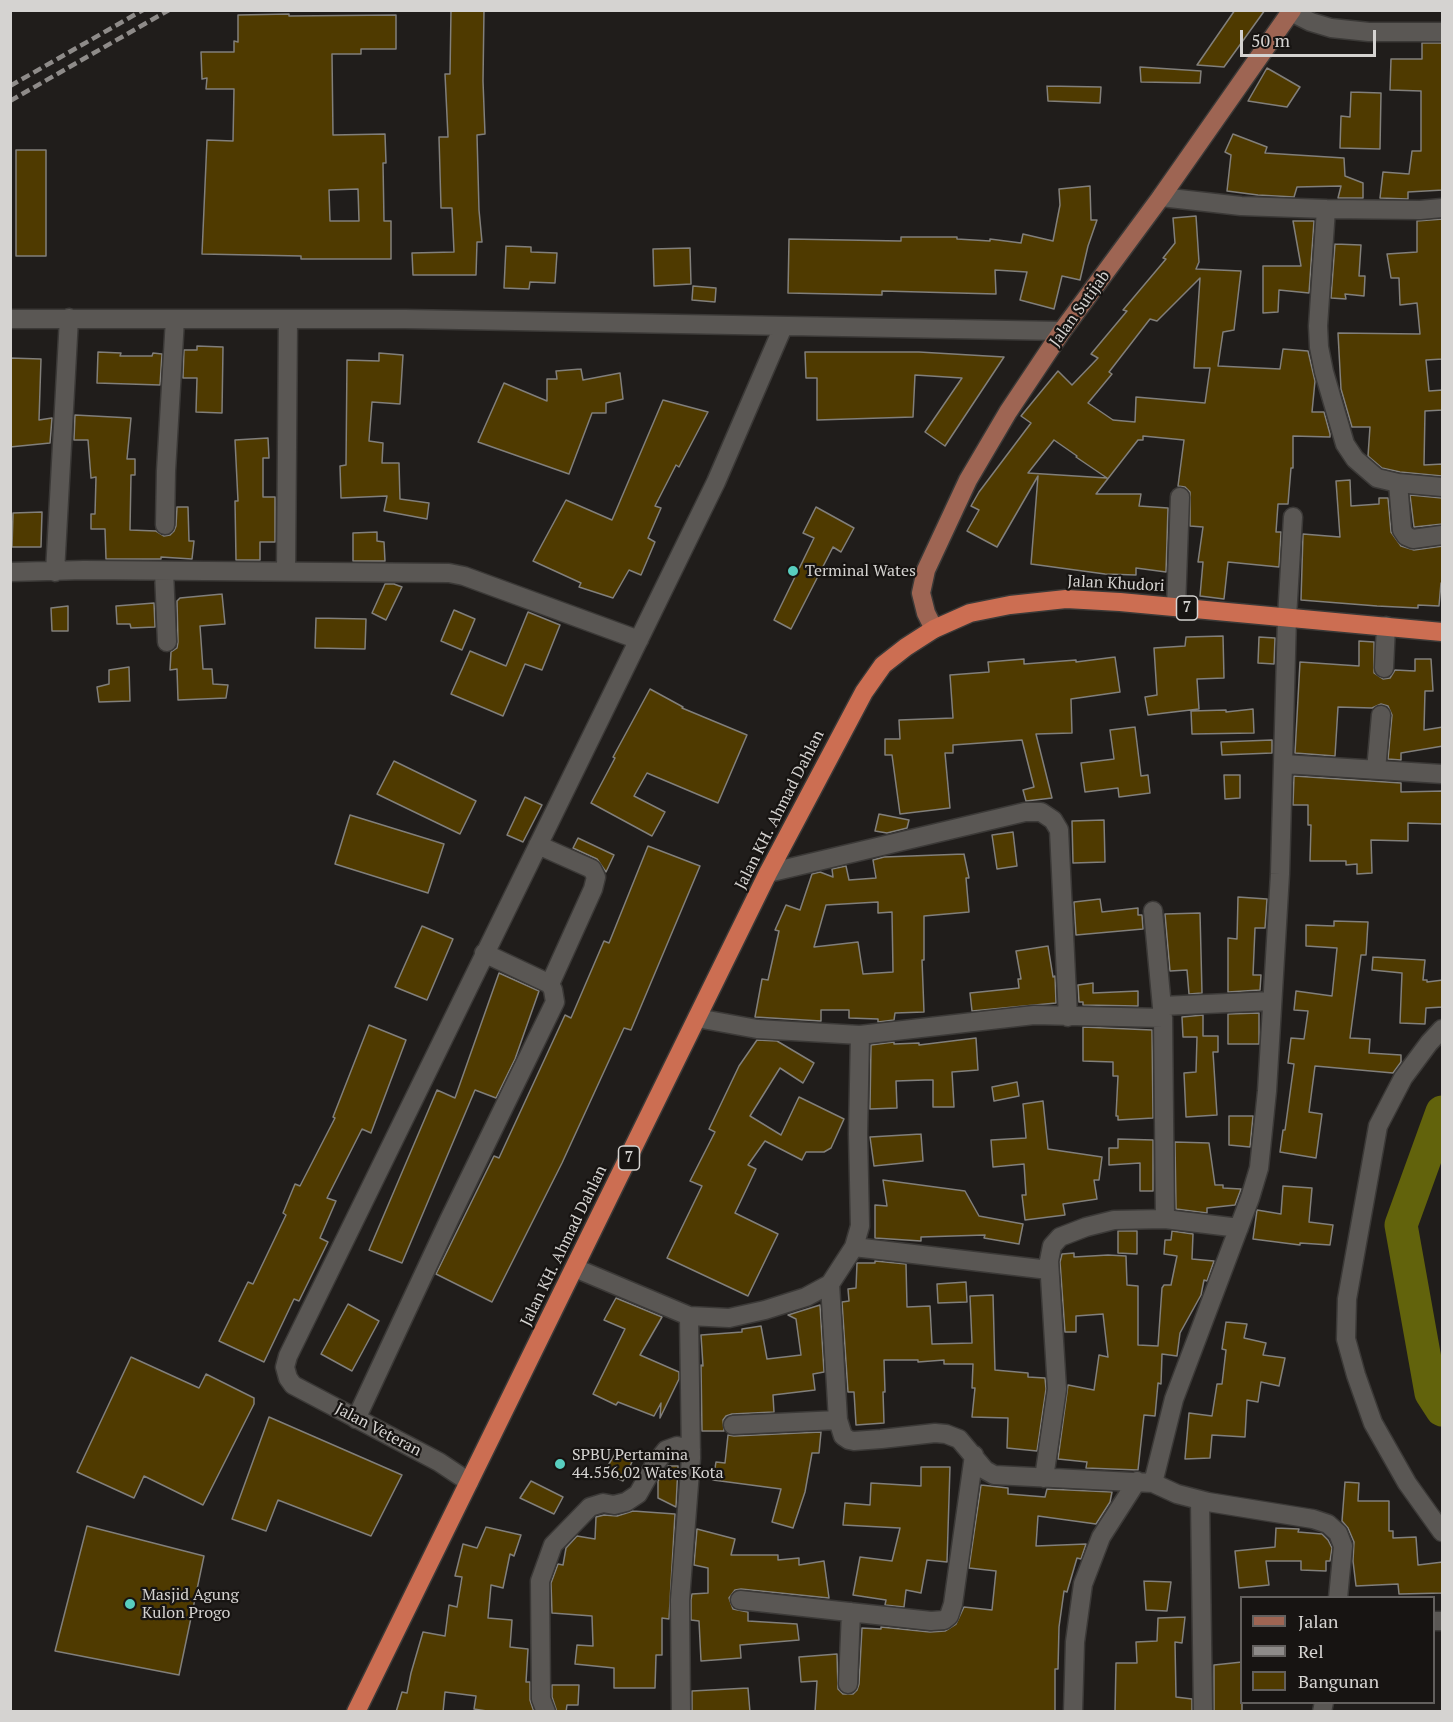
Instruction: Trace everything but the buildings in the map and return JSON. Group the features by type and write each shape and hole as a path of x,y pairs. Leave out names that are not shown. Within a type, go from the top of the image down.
{"highway":[{"name":"Jalan Khudori","path":"934,629 970,613 1010,605 1066,599 1443,632"},
{"name":"Jalan KH. Ahmad Dahlan","path":"356,1712 768,873 864,692 883,665 934,629"}],"main road":[{"name":"Jalan Sutijab","path":"934,629 926,613 921,593 926,570 968,480 1008,412 1062,331 1161,197 1292,11"}],"street":[{"path":"1292,11 1311,22 1331,28 1370,32 1443,32"},
{"path":"1161,197 1240,206 1420,210 1443,208"},
{"path":"1326,209 1318,326 1319,347 1345,444 1355,459 1377,478 1443,488"},
{"path":"55,572 69,318"},
{"path":"10,319 449,320 1062,331"},
{"path":"165,525 175,319"},
{"path":"286,571 288,319"},
{"path":"356,1419 555,1002 550,984 484,953 716,482 783,327"},
{"path":"1398,483 1402,530 1406,536 1413,539 1443,535"},
{"path":"1176,607 1180,497"},
{"path":"1073,1712 1075,1642 1083,1584 1101,1537 1145,1482 1259,1168 1267,1091 1272,1002 1293,518"},
{"path":"165,570 167,642"},
{"path":"10,572 165,570 449,573 464,576 639,640"},
{"path":"1384,668 1386,626"},
{"path":"1376,770 1381,715"},
{"path":"1284,764 1443,774"},
{"path":"768,873 1025,812 1041,812 1053,820 1059,830 1068,1017"},
{"path":"538,845 592,869 596,877 593,889 550,984"},
{"path":"1153,910 1162,1012 1165,1219"},
{"name":"Jalan Veteran","path":"469,1482 439,1462 293,1385 285,1367 288,1356 484,953"},
{"path":"697,1018 756,1029 861,1035 1034,1015 1068,1017 1162,1012 1272,1002"},
{"path":"1443,1029 1429,1043 1403,1078 1378,1126 1347,1299 1346,1339 1373,1423 1407,1483 1443,1532"},
{"path":"575,1268 689,1316 729,1318 747,1314 806,1297 830,1284 854,1247 860,1226 858,1134 861,1035"},
{"path":"1044,1478 1057,1389 1049,1270 1052,1246 1060,1237 1114,1220 1165,1219 1239,1228"},
{"path":"854,1247 1049,1270"},
{"path":"830,1284 838,1420 843,1436 854,1441 935,1433 954,1436 974,1455 985,1470 994,1475 1145,1482 1200,1500 1313,1519 1329,1524 1338,1533 1343,1546 1338,1596"},
{"path":"681,1712 680,1600 691,1449 689,1316"},
{"path":"733,1425 838,1420"},
{"path":"546,1712 541,1699 540,1581 553,1545 590,1507 603,1503 614,1505 626,1502 638,1494 666,1450 677,1446 691,1449"},
{"path":"740,1600 931,1621 939,1621 949,1616 953,1604 974,1455"},
{"path":"1200,1500 1203,1712"},
{"path":"848,1684 851,1612"}],"waterway":[{"path":"1442,1112 1401,1225 1431,1393 1442,1410"}],"railway":[{"path":"10,86 143,10"},
{"path":"10,101 169,10"}],"place":[{"name":"Terminal Wates","path":"793,571"},
{"name":"SPBU Pertamina 44.556.02 Wates Kota","path":"560,1464"},
{"name":"Masjid Agung Kulon Progo","path":"130,1604"}]}
